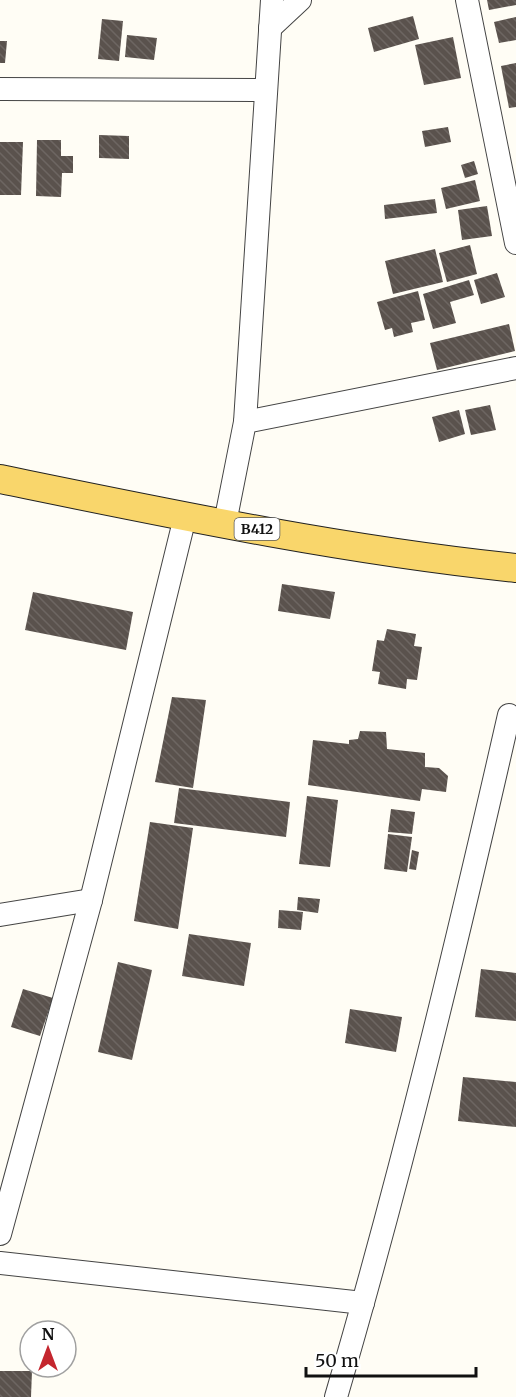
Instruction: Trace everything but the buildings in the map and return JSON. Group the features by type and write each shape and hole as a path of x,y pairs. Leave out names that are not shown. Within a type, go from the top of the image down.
{"main road":[{"name":"B412","path":"0,479 185,517 391,554 516,568"}],"street":[{"path":"225,523 245,422 272,0"},
{"path":"270,28 300,0"},
{"path":"467,0 516,243"},
{"path":"0,89 266,90"},
{"path":"245,422 516,368"},
{"path":"0,1234 91,900 185,517"},
{"path":"336,1397 363,1304 458,940 509,715"},
{"path":"0,915 91,900"},
{"path":"0,1263 363,1304"}]}
